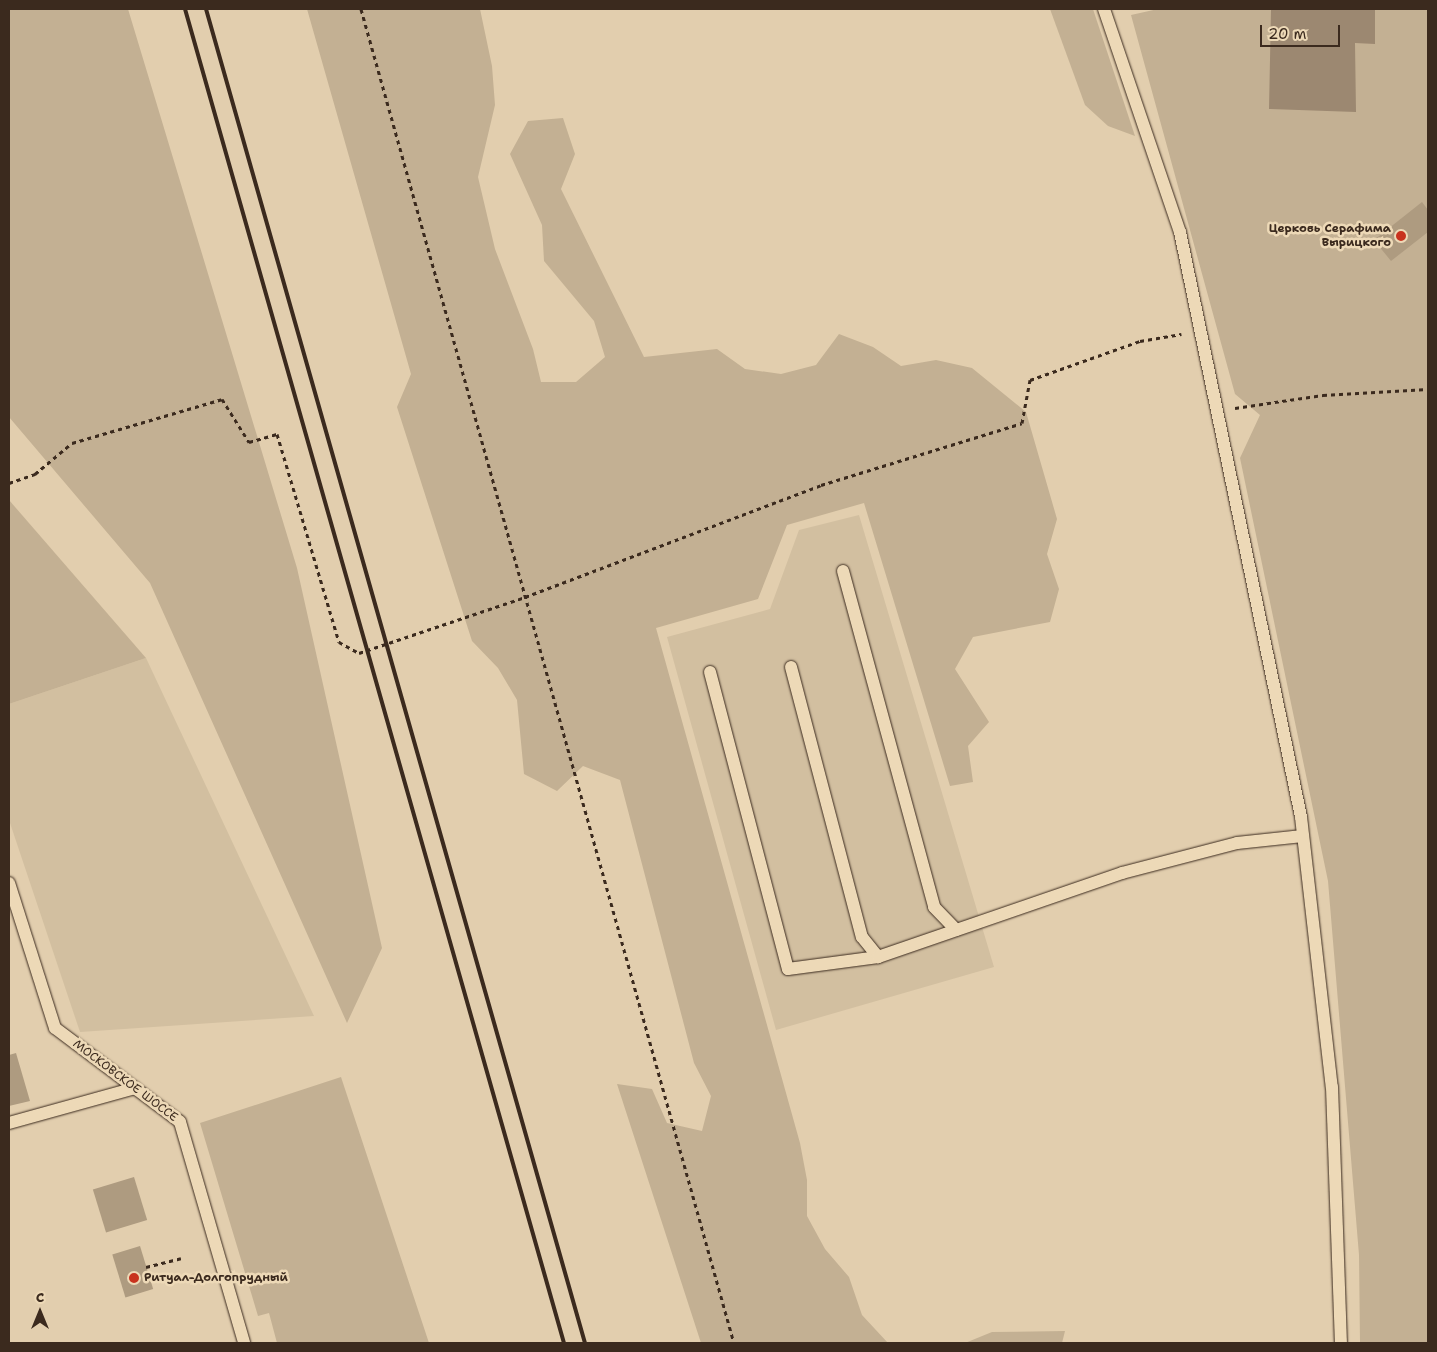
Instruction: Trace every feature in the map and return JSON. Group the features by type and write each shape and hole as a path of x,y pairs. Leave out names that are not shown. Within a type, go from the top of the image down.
{"lane":[{"path":"1104,9 1180,232 1202,330 1303,836 1332,1087 1340,1343"},
{"path":"843,571 934,907 956,930"},
{"path":"791,667 862,938 878,957"},
{"path":"710,672 788,969 878,957 1122,873 1237,843 1303,836"},
{"name":"МОСКОВСКОЕ ШОССЕ","path":"9,883 55,1028 180,1122 244,1343"},
{"path":"9,1123 135,1088"}],"path":[{"path":"361,9 734,1343"},
{"path":"9,484 35,474 72,443 222,399 249,442 277,434 339,642 359,653 525,597 821,485 1022,423 1030,380 1140,341 1202,330"},
{"path":"1217,411 1323,396 1428,389"},
{"path":"146,1267 181,1258"}],"shaded area":[{"path":"9,9 128,9 297,568 382,948 347,1023 150,583 9,417"},
{"path":"307,9 480,9 492,66 495,105 478,177 495,249 533,349 541,382 576,382 605,357 594,321 544,261 542,225 510,154 528,121 563,118 575,154 561,189 644,357 717,349 745,369 781,374 816,365 839,334 873,347 901,366 936,360 972,368 1026,412 1057,519 1047,554 1059,589 1050,622 973,637 955,669 989,722 968,746 973,782 950,786 864,503 787,525 758,599 656,628 800,1143 807,1180 807,1216 825,1249 849,1277 862,1315 888,1343 701,1343 617,1084 652,1089 667,1123 702,1131 711,1096 694,1063 620,780 583,766 557,791 524,774 517,700 498,668 472,641 397,407 411,374"},
{"path":"1050,9 1093,9 1135,136 1108,126 1085,105"},
{"path":"1158,9 1428,9 1428,1343 1360,1343 1359,1255 1328,881 1240,458 1260,415 1235,394 1131,15"},
{"path":"1271,9 1375,9 1375,44 1355,43 1356,112 1269,109"},
{"path":"9,500 146,658 9,704"},
{"path":"859,515 994,967 776,1030 667,637 770,609 799,530"},
{"path":"146,658 314,1016 80,1032 9,820 9,704"},
{"path":"341,1077 429,1343 277,1343 269,1313 258,1316 200,1123"},
{"path":"1065,1331 1062,1343 965,1343 992,1332"}],"building":[{"name":"Церковь Серафима Вырицкого","path":"1422,202 1428,210 1428,232 1391,261 1374,240"},
{"path":"16,1053 30,1101 9,1106 9,1055"},
{"path":"134,1177 147,1220 106,1233 93,1190"},
{"name":"Ритуал-Долгопрудный","path":"140,1246 153,1289 125,1298 112,1254"}],"railway":[{"path":"185,9 564,1343"},
{"path":"206,9 585,1343"}],"place":[{"name":"Церковь Серафима Вырицкого","path":"1401,236"},
{"name":"Ритуал-Долгопрудный","path":"134,1278"}]}
